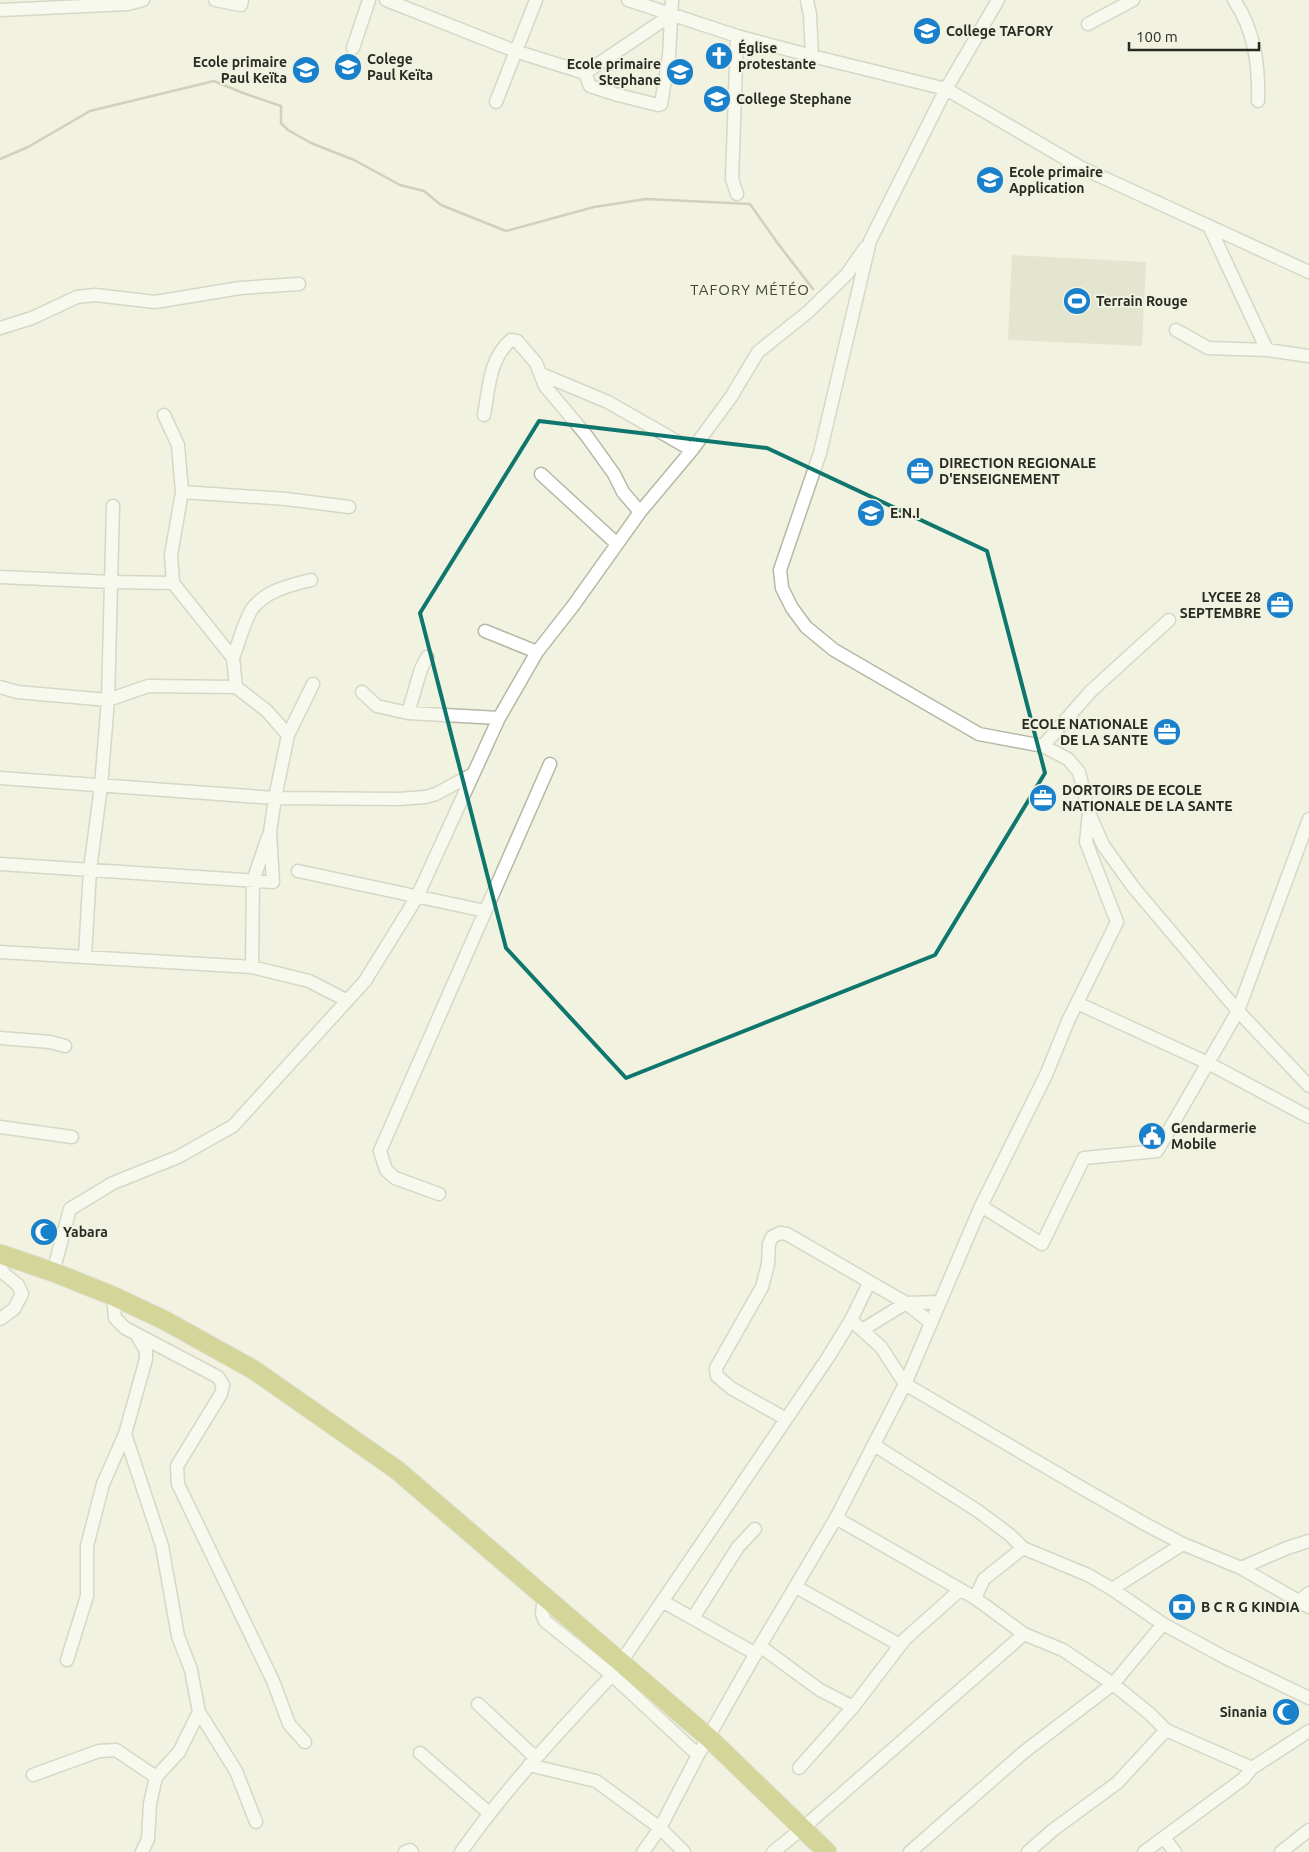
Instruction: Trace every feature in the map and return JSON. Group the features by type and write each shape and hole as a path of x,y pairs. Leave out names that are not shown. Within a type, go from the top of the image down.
{"highway":[{"path":"0,1254 53,1272 113,1296 164,1320 254,1370 397,1470 544,1596 616,1669 709,1738 827,1852"}],"street":[{"path":"0,10 143,0"},
{"path":"215,0 241,6 242,0"},
{"path":"353,48 369,0"},
{"path":"386,0 516,52 585,73"},
{"path":"496,102 536,0"},
{"path":"628,0 737,36 946,89 1080,167 1309,272"},
{"path":"585,73 590,86 644,102 661,104 669,56 672,0"},
{"path":"807,0 810,15 812,56"},
{"path":"53,1272 70,1209 113,1183 178,1157 233,1126 365,981 417,897 499,718 537,652 573,606 640,512 692,450 731,397 758,352 808,312 847,274 870,241 946,89 998,0"},
{"path":"1088,24 1133,0"},
{"path":"1234,0 1246,21 1252,39 1259,74 1258,102"},
{"path":"585,73 671,15"},
{"path":"736,194 732,179 737,36"},
{"path":"1209,226 1267,350"},
{"path":"870,241 820,453 780,570 782,588 792,608 806,627 834,650 979,734 1043,746 1068,759 1079,772 1089,813 1103,845 1134,888 1238,1011 1309,1086"},
{"path":"0,328 32,318 77,297 95,295 155,302 240,288 299,284"},
{"path":"1176,330 1208,348 1267,350 1309,356"},
{"path":"484,415 492,369 503,347 511,340 517,341 536,363 545,386 586,436 640,512"},
{"path":"540,374 608,402 692,450"},
{"path":"164,415 178,445 182,492 171,555 173,583 233,658"},
{"path":"541,474 617,544"},
{"path":"182,492 286,499 349,507"},
{"path":"85,956 90,870 108,700 113,506"},
{"path":"0,577 173,583"},
{"path":"236,688 233,658 251,610 266,595 311,580"},
{"path":"1043,746 1090,692 1169,620"},
{"path":"485,630 537,652"},
{"path":"408,713 421,669 427,657"},
{"path":"252,967 253,881 270,832 288,735 313,684"},
{"path":"0,687 17,692 108,700 148,686 236,688 267,711 288,735"},
{"path":"362,692 377,706 408,713 499,718"},
{"path":"439,1194 395,1178 386,1170 380,1151 550,764"},
{"path":"0,778 275,798 399,799 436,794 473,774"},
{"path":"643,1852 660,1828 698,1755 836,1518 874,1445 905,1384 981,1206 1046,1075 1077,1003 1117,922 1086,842 1089,813"},
{"path":"981,1206 1042,1244 1084,1158 1157,1151 1238,1011 1309,819"},
{"path":"0,864 273,882 270,832"},
{"path":"298,871 485,911"},
{"path":"0,952 252,967 309,981 346,1000"},
{"path":"1077,1003 1208,1063 1309,1117"},
{"path":"0,1038 50,1042 65,1046"},
{"path":"0,1127 72,1137"},
{"path":"786,1418 731,1388 718,1376 716,1368 762,1286 768,1264 769,1244 772,1237 780,1232 787,1234 906,1304 931,1323"},
{"path":"0,1260 2,1272 18,1286 22,1294 14,1309 0,1319"},
{"path":"461,1852 488,1813 532,1761 616,1669 827,1358 851,1320 869,1283"},
{"path":"113,1296 115,1318 125,1328 136,1334 150,1347 218,1377 223,1385 221,1394 177,1466 178,1484 274,1681 289,1724 305,1742"},
{"path":"862,1330 906,1304 940,1302"},
{"path":"851,1320 881,1347 905,1384 1082,1488 1184,1544 1241,1568 1306,1600"},
{"path":"67,1660 87,1596 87,1546 102,1484 125,1434 150,1347"},
{"path":"125,1434 162,1546 178,1636 191,1670 199,1712 236,1771 256,1822"},
{"path":"874,1445 978,1511 1010,1535 1023,1548 1088,1575 1164,1624 1224,1656 1307,1692"},
{"path":"836,1518 975,1598 1024,1634 1063,1650 1113,1684 1150,1714 1166,1730 1252,1768"},
{"path":"693,1618 738,1547 755,1529"},
{"path":"1241,1568 1287,1548 1309,1541"},
{"path":"1112,1589 1184,1544"},
{"path":"975,1598 984,1579 1023,1548"},
{"path":"796,1587 900,1645"},
{"path":"799,1768 853,1707 900,1645 935,1610 960,1590"},
{"path":"662,1601 758,1650 820,1690 853,1707"},
{"path":"910,1852 1024,1752 1113,1684 1164,1624"},
{"path":"773,1852 803,1828 1024,1634"},
{"path":"616,1669 698,1755"},
{"path":"478,1704 532,1761 596,1781 660,1828 684,1852"},
{"path":"142,1852 148,1839 150,1804 156,1777 179,1752 199,1712"},
{"path":"1028,1852 1053,1830 1117,1783 1166,1730"},
{"path":"1144,1852 1243,1779 1252,1768 1309,1731"},
{"path":"33,1775 99,1751 116,1750 156,1777"},
{"path":"420,1753 488,1813"},
{"path":"1281,1852 1309,1830"},
{"path":"1164,1838 1175,1852"},
{"path":"405,1852 410,1850 412,1852"}],"highlighted area":[{"path":"539,421 767,448 987,551 1045,773 935,955 626,1078 506,948 420,613"}],"green space":[{"name":"Terrain Rouge","path":"1012,255 1146,262 1142,346 1008,340"}],"waterway":[{"path":"0,159 28,147 90,111 214,81 281,106 281,123 288,130 311,143 354,160 400,185 424,191 441,205 506,231 594,207 646,199 750,204 813,289"}],"place":[{"name":"College TAFORY","path":"927,31"},
{"name":"Église protestante","path":"719,56"},
{"name":"Colege Paul Keïta","path":"348,67"},
{"name":"Ecole primaire Paul Keïta","path":"306,70"},
{"name":"Ecole primaire Stephane","path":"680,72"},
{"name":"College Stephane","path":"717,99"},
{"name":"Ecole primaire Application","path":"990,180"},
{"name":"Terrain Rouge","path":"1077,301"},
{"name":"DIRECTION REGIONALE D'ENSEIGNEMENT","path":"920,471"},
{"name":"E.N.I","path":"871,513"},
{"name":"LYCEE 28 SEPTEMBRE","path":"1280,605"},
{"name":"ECOLE NATIONALE DE LA SANTE","path":"1167,732"},
{"name":"DORTOIRS DE ECOLE NATIONALE DE LA SANTE","path":"1043,798"},
{"name":"Gendarmerie Mobile","path":"1152,1136"},
{"name":"Yabara","path":"44,1232"},
{"name":"B C R G KINDIA","path":"1182,1607"},
{"name":"Sinania","path":"1286,1712"}],"district":[{"name":"TAFORY MÉTÉO","path":"750,290"}]}
